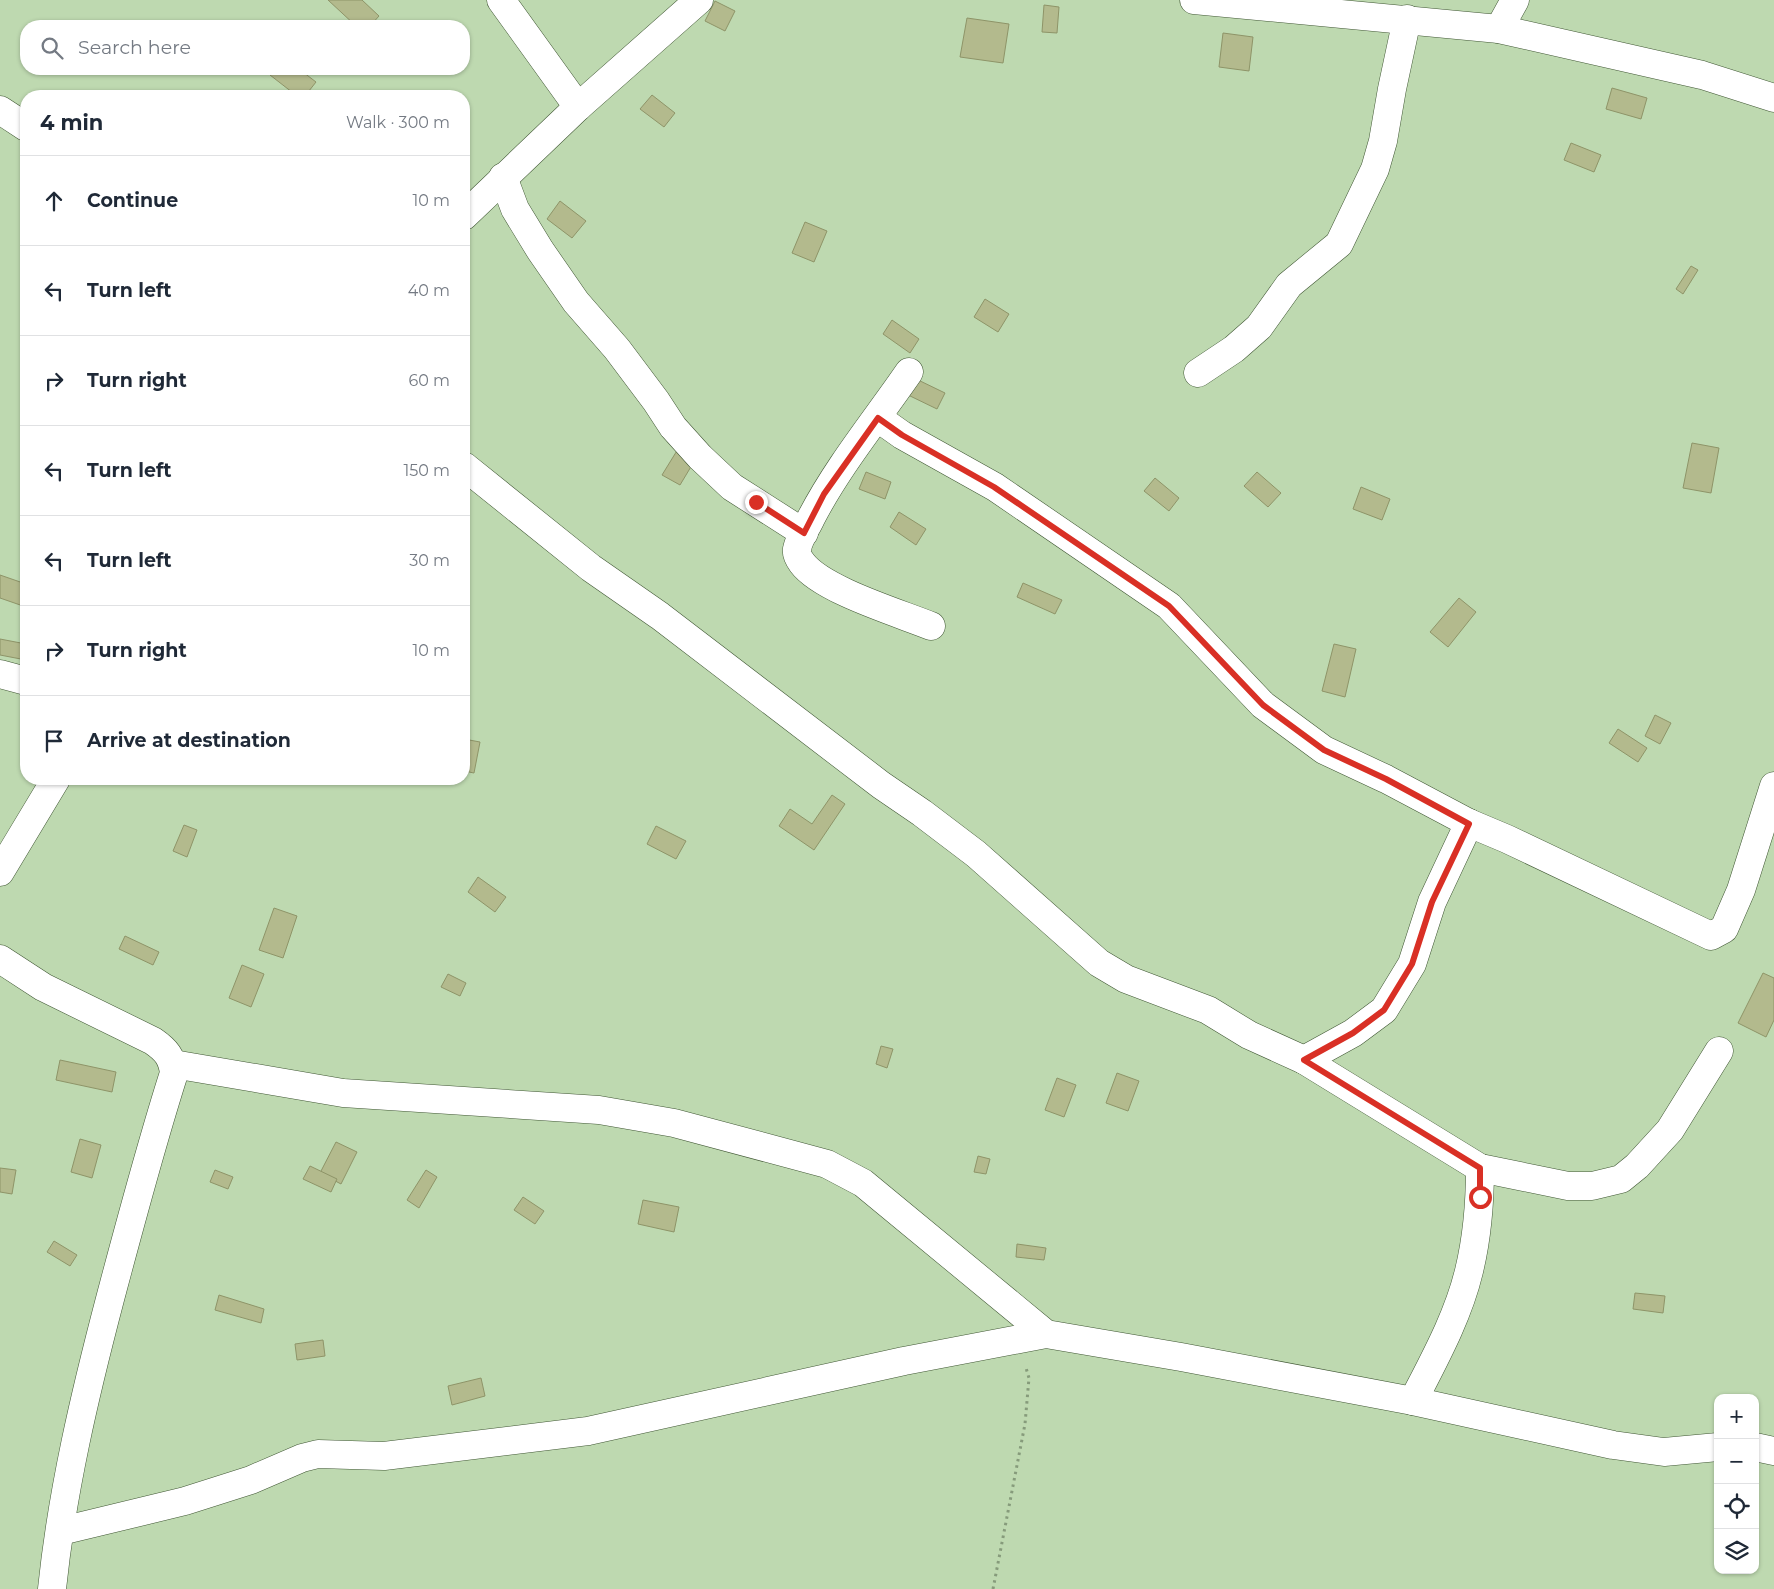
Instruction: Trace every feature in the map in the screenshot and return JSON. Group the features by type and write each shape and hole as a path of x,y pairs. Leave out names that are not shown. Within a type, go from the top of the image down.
{"street":[{"path":"501,0 578,106"},
{"path":"470,210 578,106 699,0"},
{"path":"1194,0 1499,29 1702,75 1774,98"},
{"path":"1499,29 1515,0"},
{"path":"1198,372 1234,350 1259,327 1289,285 1339,244 1375,169 1381,151 1407,19"},
{"path":"0,110 17,129"},
{"path":"503,178 515,209 540,250 576,302 617,350 656,401 673,427 700,458 732,487 804,533"},
{"path":"909,372 824,494 797,548 797,555 802,564 813,573 846,592 931,626"},
{"path":"878,418 902,435 994,487 1169,606 1263,705 1324,750 1386,779 1469,824 1507,839 1711,936 1724,929 1742,890 1774,786"},
{"path":"470,471 591,568 660,616 968,848 1099,963 1126,979 1208,1010 1249,1035 1304,1060 1480,1168 1568,1186 1592,1186 1621,1179 1637,1166 1670,1130 1719,1051"},
{"path":"0,674 20,679"},
{"path":"0,872 52,785"},
{"path":"1304,1060 1353,1033 1384,1010 1412,964 1432,902 1469,824"},
{"path":"0,959 43,987 153,1041 167,1051 173,1064 174,1073 148,1156 94,1361 74,1447 52,1589"},
{"path":"173,1064 343,1093 599,1110 674,1123 827,1164 863,1183 1046,1334"},
{"path":"1413,1401 1446,1336 1469,1272 1476,1231 1480,1168"},
{"path":"61,1531 185,1501 251,1480 302,1458 318,1454 384,1456 588,1431 1018,1338 1046,1334 1181,1357 1413,1401 1622,1446 1664,1452 1714,1447"},
{"path":"1759,1448 1774,1451"}],"path":[{"path":"992,1589 1025,1424 1029,1378 1018,1338"}],"building":[{"path":"328,0 362,0 379,16 375,20 350,20"},
{"path":"715,1 735,11 725,31 705,21"},
{"path":"1044,5 1059,7 1057,33 1042,32"},
{"path":"967,18 1009,24 1003,63 960,57"},
{"path":"1223,33 1253,37 1249,71 1219,67"},
{"path":"270,75 307,75 316,82 310,90 289,90"},
{"path":"1612,88 1647,98 1641,119 1606,109"},
{"path":"652,95 675,113 664,127 640,109"},
{"path":"1571,143 1601,155 1594,172 1564,160"},
{"path":"560,201 586,221 572,238 547,219"},
{"path":"805,222 827,231 814,262 792,253"},
{"path":"1691,266 1698,270 1683,294 1676,289"},
{"path":"985,299 1009,314 998,332 974,317"},
{"path":"892,320 919,339 910,353 883,334"},
{"path":"914,378 945,393 937,409 906,394"},
{"path":"1692,443 1719,448 1711,493 1683,488"},
{"path":"678,449 695,460 680,485 662,475"},
{"path":"866,472 891,482 885,499 859,489"},
{"path":"1257,472 1281,493 1268,507 1244,486"},
{"path":"1155,478 1179,498 1169,511 1144,491"},
{"path":"1361,487 1390,499 1382,520 1353,509"},
{"path":"899,512 926,529 916,545 890,527"},
{"path":"0,575 20,582 20,605 0,598"},
{"path":"1023,583 1062,600 1055,614 1017,597"},
{"path":"1459,598 1476,612 1448,647 1430,632"},
{"path":"0,639 20,643 20,659 0,655"},
{"path":"1334,644 1356,649 1345,697 1322,691"},
{"path":"1655,715 1671,723 1660,744 1645,736"},
{"path":"1618,729 1647,748 1638,762 1609,743"},
{"path":"470,740 480,742 474,773 470,772"},
{"path":"832,795 845,804 814,850 779,826 790,809 812,824"},
{"path":"184,825 197,830 187,857 173,851"},
{"path":"656,826 686,841 676,859 647,844"},
{"path":"478,877 506,897 495,912 468,892"},
{"path":"274,908 297,916 283,958 259,950"},
{"path":"125,936 159,952 153,965 119,949"},
{"path":"242,965 264,974 251,1007 229,998"},
{"path":"1763,973 1774,978 1774,1020 1766,1037 1738,1023"},
{"path":"448,974 466,983 460,996 441,987"},
{"path":"881,1046 893,1049 887,1068 876,1064"},
{"path":"60,1060 116,1072 112,1092 56,1080"},
{"path":"1117,1073 1139,1081 1128,1111 1106,1103"},
{"path":"1057,1078 1076,1085 1064,1117 1045,1110"},
{"path":"80,1139 101,1145 92,1178 71,1172"},
{"path":"336,1142 357,1152 341,1184 320,1173"},
{"path":"978,1156 990,1159 986,1174 974,1172"},
{"path":"310,1166 337,1179 331,1192 303,1179"},
{"path":"0,1168 16,1170 12,1194 0,1192"},
{"path":"215,1170 233,1177 228,1189 210,1182"},
{"path":"426,1170 437,1177 419,1208 407,1200"},
{"path":"523,1197 544,1211 535,1224 514,1210"},
{"path":"643,1200 679,1207 674,1232 638,1224"},
{"path":"54,1241 77,1255 70,1266 47,1252"},
{"path":"1017,1244 1046,1248 1044,1260 1016,1257"},
{"path":"1635,1293 1665,1296 1663,1313 1633,1309"},
{"path":"219,1295 264,1309 261,1323 215,1310"},
{"path":"323,1340 325,1356 297,1360 295,1344"},
{"path":"481,1378 485,1396 452,1405 448,1386"}],"route":[{"path":"756,502 804,533 824,494 860,440 878,418 902,435 994,487 1169,606 1263,705 1324,750 1386,779 1469,824 1432,902 1412,964 1384,1010 1353,1033 1304,1060 1480,1168 1480,1197"}]}
